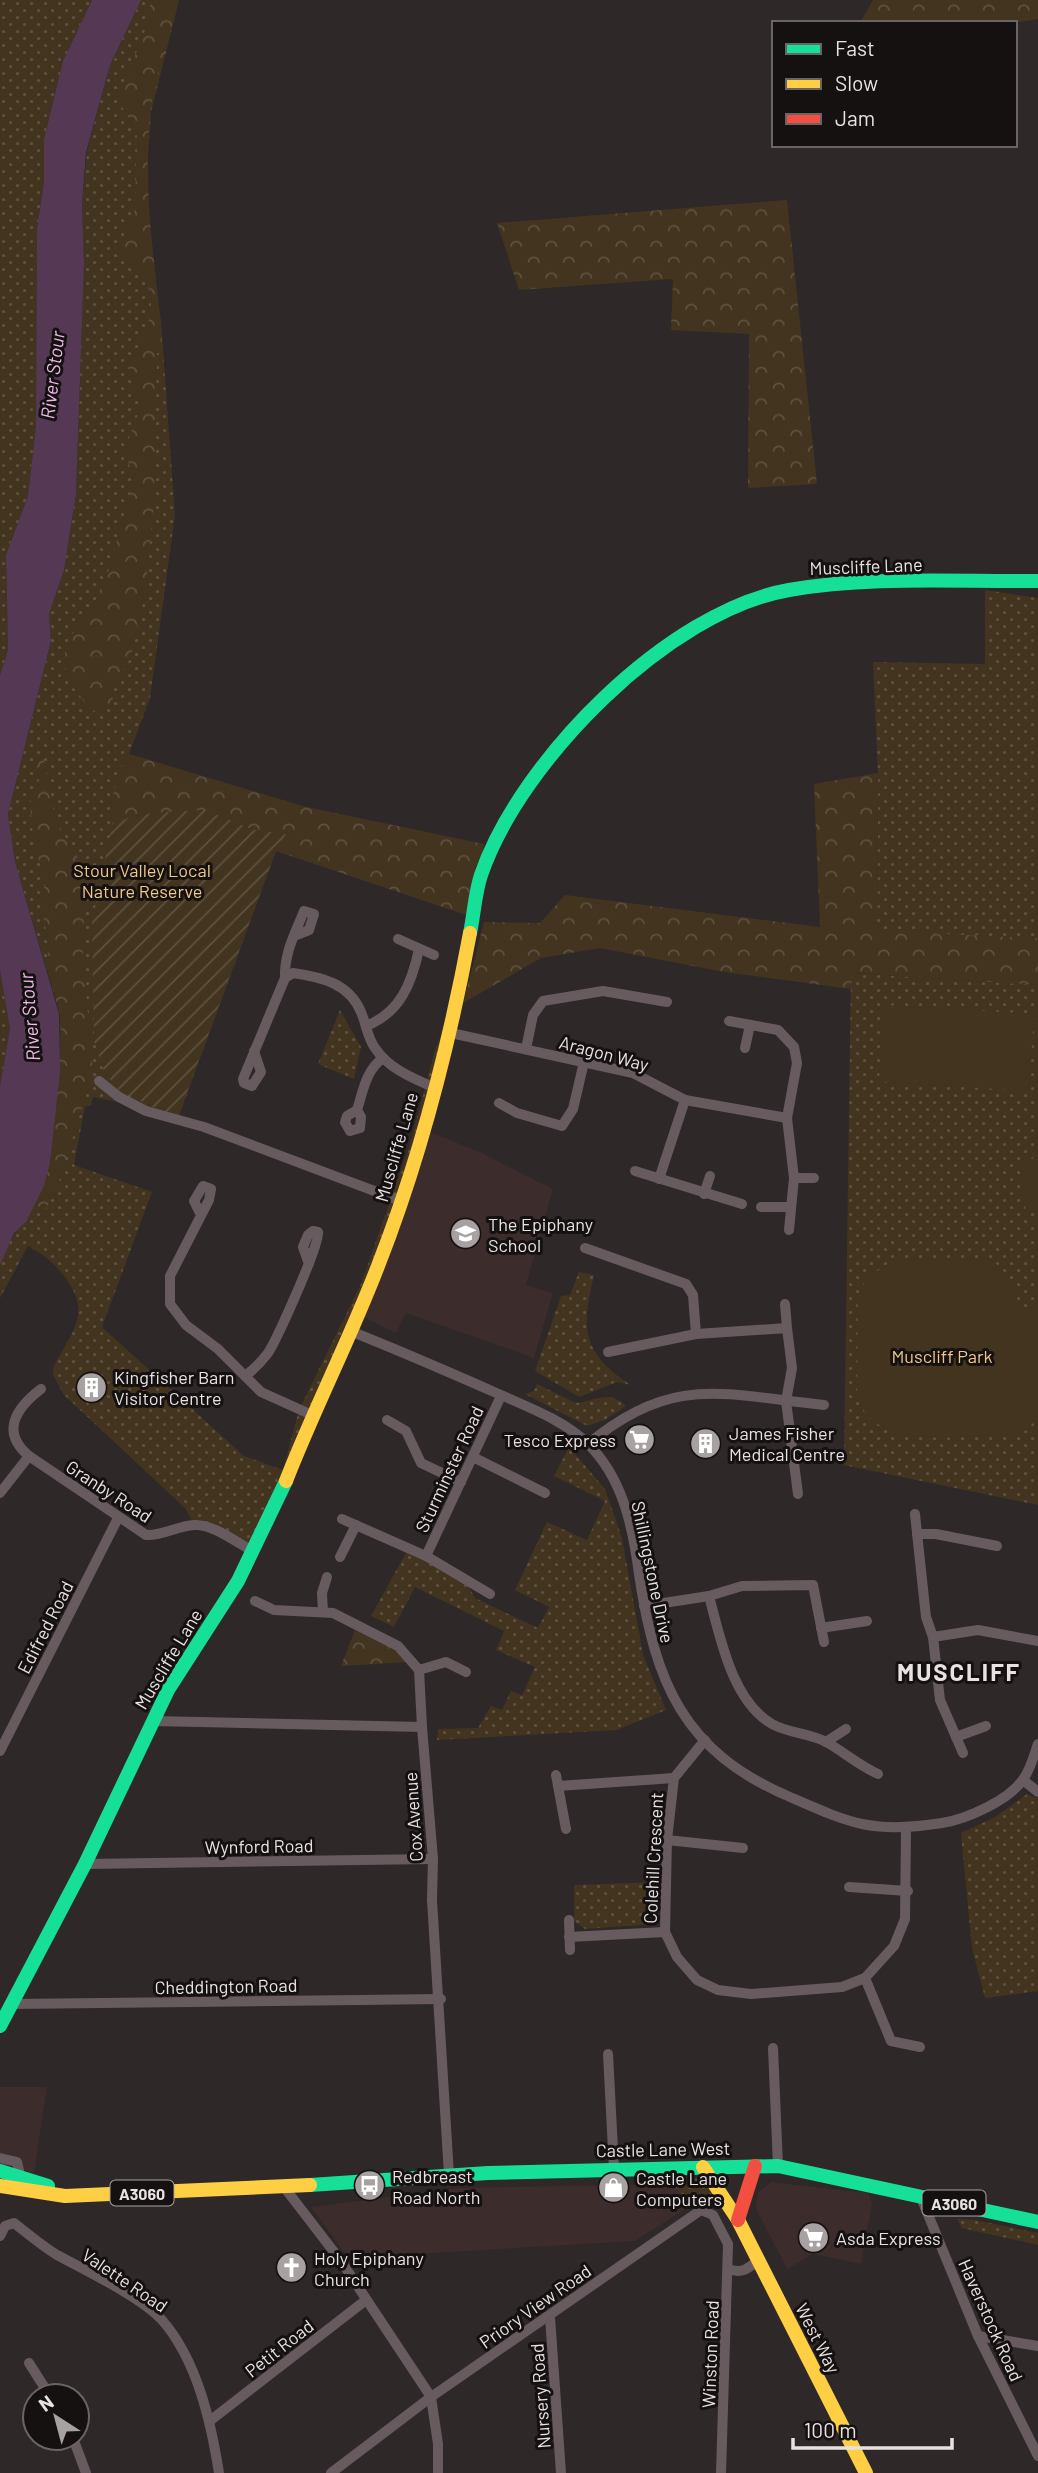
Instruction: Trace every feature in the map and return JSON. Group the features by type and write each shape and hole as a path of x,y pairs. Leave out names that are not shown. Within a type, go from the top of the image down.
{"street":[{"name":"Muscliffe Lane","path":"0,2025 85,1864 152,1721 254,1552 283,1489 312,1415 378,1266 401,1201 451,1033 481,876 507,821 561,744 607,695 648,657 678,637 732,609 788,590 849,583 1038,581"},
{"path":"254,1051 285,978 286,954 294,936"},
{"path":"398,939 434,955"},
{"path":"366,1026 389,1015 401,1000 419,948"},
{"path":"285,978 293,973 317,976 345,989 354,998 374,1047 383,1058 404,1074 433,1087"},
{"path":"526,1049 533,1015 543,1001 603,991 667,1002"},
{"path":"729,1021 778,1031 794,1047 797,1063 787,1118 794,1178 789,1230"},
{"path":"745,1048 750,1025"},
{"name":"Aragon Way","path":"451,1033 633,1073 685,1100 787,1118"},
{"path":"357,1110 365,1082 375,1064 383,1058"},
{"path":"499,1103 564,1131 573,1109 584,1062"},
{"path":"99,1081 118,1097 146,1111 204,1127 401,1201"},
{"path":"659,1179 685,1100"},
{"path":"635,1171 742,1204"},
{"path":"704,1194 710,1175"},
{"path":"794,1178 814,1178"},
{"path":"761,1207 791,1208"},
{"path":"201,1215 170,1276 169,1302 186,1325 218,1349 261,1392 312,1415"},
{"path":"585,1248 686,1284 693,1295 696,1334"},
{"path":"245,1376 269,1351 309,1264"},
{"path":"785,1304 792,1368 786,1401 798,1494"},
{"path":"608,1352 696,1334 787,1328"},
{"name":"Shillingstone Drive","path":"350,1331 501,1395 566,1427 588,1444 615,1481 627,1513 650,1642 669,1693 685,1719 732,1765 780,1793 867,1827 906,1829 956,1821 990,1806 1023,1780 1038,1744"},
{"name":"Granby Road","path":"41,1389 19,1409 12,1427 18,1447 29,1456 146,1535 168,1533 194,1525 205,1527 254,1552"},
{"path":"588,1444 638,1408 674,1396 718,1392 824,1405"},
{"name":"Sturminster Road","path":"426,1556 501,1395"},
{"path":"387,1420 406,1431 421,1462 461,1482"},
{"path":"0,1493 29,1456"},
{"path":"473,1457 545,1493"},
{"path":"915,1514 926,1617 933,1637 940,1700 964,1753"},
{"name":"Edifred Road","path":"0,1751 118,1518"},
{"path":"342,1519 426,1556 490,1594"},
{"path":"340,1557 356,1525"},
{"path":"917,1534 936,1534 997,1546"},
{"path":"323,1612 322,1593 327,1577"},
{"path":"644,1606 709,1596 742,1586 813,1585 824,1642"},
{"path":"709,1596 735,1676 756,1710 770,1723 789,1732 827,1742 878,1774"},
{"path":"255,1601 274,1610 333,1613 382,1635 398,1646 419,1670 446,1662 466,1672"},
{"path":"821,1628 867,1621"},
{"path":"933,1637 978,1630 1038,1641"},
{"name":"Cox Avenue","path":"419,1670 433,1859 432,1900 441,1999 449,2175"},
{"path":"152,1721 422,1727"},
{"path":"956,1737 986,1726"},
{"path":"827,1742 846,1729"},
{"name":"Colehill Crescent","path":"705,1740 674,1778 667,1840 665,1932 677,1957 697,1980 718,1990 751,1994 842,1987 865,1978"},
{"path":"566,1829 557,1781 674,1778"},
{"path":"1023,1780 1038,1792"},
{"path":"906,1829 908,1891 905,1919 894,1946 865,1978 891,2041 920,2047"},
{"path":"667,1840 743,1848"},
{"name":"Wynford Road","path":"85,1864 433,1859"},
{"path":"849,1887 908,1891"},
{"path":"569,1920 570,1950"},
{"path":"569,1937 665,1932"},
{"name":"Cheddington Road","path":"12,2004 441,1999"},
{"path":"773,2048 778,2166"},
{"path":"608,2054 614,2169"},
{"path":"0,2158 17,2162 21,2180"},
{"path":"738,2220 755,2166"},
{"name":"Castle Lane West","path":"0,2186 65,2196 284,2187 449,2175 778,2166 1038,2222"},
{"name":"West Way","path":"703,2167 738,2220 866,2473"},
{"name":"Castle Lane West","path":"0,2171 46,2186 284,2187"},
{"path":"284,2187 341,2261 430,2397 438,2444 438,2473"},
{"name":"Haverstock Road","path":"920,2195 978,2336 1038,2456"},
{"name":"Priory View Road","path":"331,2473 430,2397 550,2317 701,2210 713,2215 719,2223 728,2244 729,2269"},
{"name":"Valette Road","path":"2,2231 13,2224 54,2253 102,2278 161,2319 189,2365 211,2420 219,2473"},
{"path":"729,2269 736,2272 748,2269 757,2261"},
{"name":"Winston Road","path":"721,2473 729,2269"},
{"name":"Petit Road","path":"211,2420 366,2300"},
{"name":"Nursery Road","path":"550,2317 561,2473"},
{"path":"978,2336 1038,2346"},
{"path":"29,2363 41,2382"},
{"path":"78,2452 86,2473"}],"shaded area":[{"name":"The Epiphany School","path":"423,1129 482,1153 553,1189 526,1285 553,1293 534,1358 406,1313 396,1333 358,1314"},
{"path":"0,2087 47,2087 34,2173 0,2162"},
{"path":"771,2182 868,2193 872,2204 861,2264 813,2254 787,2269 756,2209 758,2192"},
{"path":"673,2184 690,2206 635,2241 348,2258 311,2207 459,2188"}],"green space":[{"path":"0,0 92,0 63,61 44,139 44,181 37,229 36,426 28,496 6,555 8,650 0,675"},
{"name":"Stour Valley Local Nature Reserve","path":"141,0 179,0 151,112 148,155 149,234 161,322 175,515 150,698 129,754 302,806 276,851 176,1124 118,1102 93,1097 91,1106 85,1106 74,1165 152,1192 102,1327 244,1456 283,1470 299,1410 361,1284 410,1144 435,1050 460,990 401,1201 254,1552 194,1525 186,1509 63,1394 53,1374 54,1366 74,1328 78,1304 70,1284 55,1265 28,1246 0,1298 0,1265 3,1254 39,1196 49,1168 57,1124 61,1055 60,1014 15,862 8,814 51,642 49,614 64,570 76,495 84,265 82,205 87,151 110,65"},
{"path":"151,0 179,0 155,85 148,144 149,204 163,354 157,353 154,503 145,595 130,659 114,684 112,706 99,714 88,707 71,684 63,661 69,638 93,607 109,569 134,478 124,451 141,406 127,364 143,338 151,309 146,282 137,270 123,261 119,247 135,210 137,125 126,115 118,99 147,25"},
{"path":"873,0 1038,0 1038,19 1017,22 861,21"},
{"path":"787,200 817,484 748,488 749,334 671,330 673,279 519,290 497,223"},
{"path":"985,590 1038,598 1038,938 877,932 878,773 873,662 985,664"},
{"path":"129,754 302,806 484,844 481,861 476,866 469,916 276,851 285,834 254,830 205,810 120,820 112,825 114,788"},
{"path":"43,755 56,823 88,873 82,942 93,1073 58,1185 46,1209 37,1206 36,1202 50,1163 61,1039 60,1014 46,964 49,950 42,905 45,884 33,836 30,803 39,780 38,762"},
{"path":"878,773 877,931 1038,938 1038,985 852,973 851,989 724,972 600,948 541,958 463,1003 484,922 540,923 565,895 820,927 814,784"},
{"path":"205,810 254,830 286,834 276,851 179,1114 161,1111 119,1090 104,1072 94,1040 92,923 112,825 145,814"},
{"path":"0,970 10,1029 0,1086"},
{"name":"Muscliff Park","path":"851,973 1038,985 1038,1505 844,1465"},
{"path":"884,1005 1034,1014 1029,1091 879,1082"},
{"path":"340,1010 361,1047 354,1079 318,1064"},
{"path":"1038,1158 1038,1211 1026,1212 1020,1160"},
{"path":"915,1259 990,1260 1006,1275 1020,1306 1038,1313 1038,1418 1025,1431 1010,1435 922,1437 881,1426 866,1413 857,1395 858,1295 868,1279 881,1268"},
{"path":"579,1272 594,1275 587,1325 594,1350 603,1362 631,1385 617,1382 579,1397 535,1371 561,1296 570,1295"},
{"path":"537,1384 576,1403 608,1397 626,1406 605,1420 587,1426 525,1394 534,1391"},
{"path":"569,1447 605,1489 622,1538 643,1655 666,1710 617,1730 437,1740 438,1729 478,1728 491,1706 502,1710 511,1691 522,1695 535,1667 496,1650 504,1631 415,1587 394,1627 371,1616 407,1551 465,1580 475,1598 538,1628 549,1607 515,1590 547,1522 587,1540 605,1501 554,1476"},
{"path":"355,1630 395,1650 408,1662 341,1666"},
{"path":"1027,1794 1038,1799 1038,1991 985,1998 972,1948 961,1833 995,1817"},
{"path":"659,1882 659,1919 655,1924 585,1929 574,1921 574,1885"},
{"path":"703,2177 724,2205 721,2209 709,2204 690,2206 673,2184 641,2185 670,2178"},
{"path":"957,2219 1038,2233 1038,2245 962,2228"}],"water":[{"name":"River Stour","path":"92,0 141,0 110,65 86,152 82,205 84,264 76,494 64,570 49,614 51,641 8,814 15,862 59,1014 60,1072 50,1163 44,1186 26,1222 14,1233 0,1265 0,1086 10,1029 0,970 0,675 8,650 6,555 28,496 36,426 37,229 44,181 44,139 63,61"}],"traffic: fast":[{"path":"470,933 481,875 500,831 529,785 564,740 604,698 649,659 695,627 743,604 789,590 882,581 1038,581"},
{"path":"0,2026 85,1864 168,1690 238,1581 286,1481"},
{"path":"310,2185 488,2173 778,2166 1038,2222"},
{"path":"0,2171 48,2186"}],"traffic: slow":[{"path":"286,1481 367,1293 407,1185 443,1060 470,933"},
{"path":"703,2167 738,2220 866,2473"},
{"path":"0,2186 65,2196 310,2185"}],"traffic: jam":[{"path":"738,2220 755,2166"}],"place":[{"name":"The Epiphany School","path":"465,1234"},
{"name":"Kingfisher Barn Visitor Centre","path":"91,1387"},
{"name":"Tesco Express","path":"639,1440"},
{"name":"James Fisher Medical Centre","path":"706,1443"},
{"name":"Redbreast Road North","path":"369,2186"},
{"name":"Castle Lane Computers","path":"613,2188"},
{"name":"Asda Express","path":"813,2238"},
{"name":"Holy Epiphany Church","path":"291,2268"}],"district":[{"name":"MUSCLIFF","path":"959,1671"}]}
